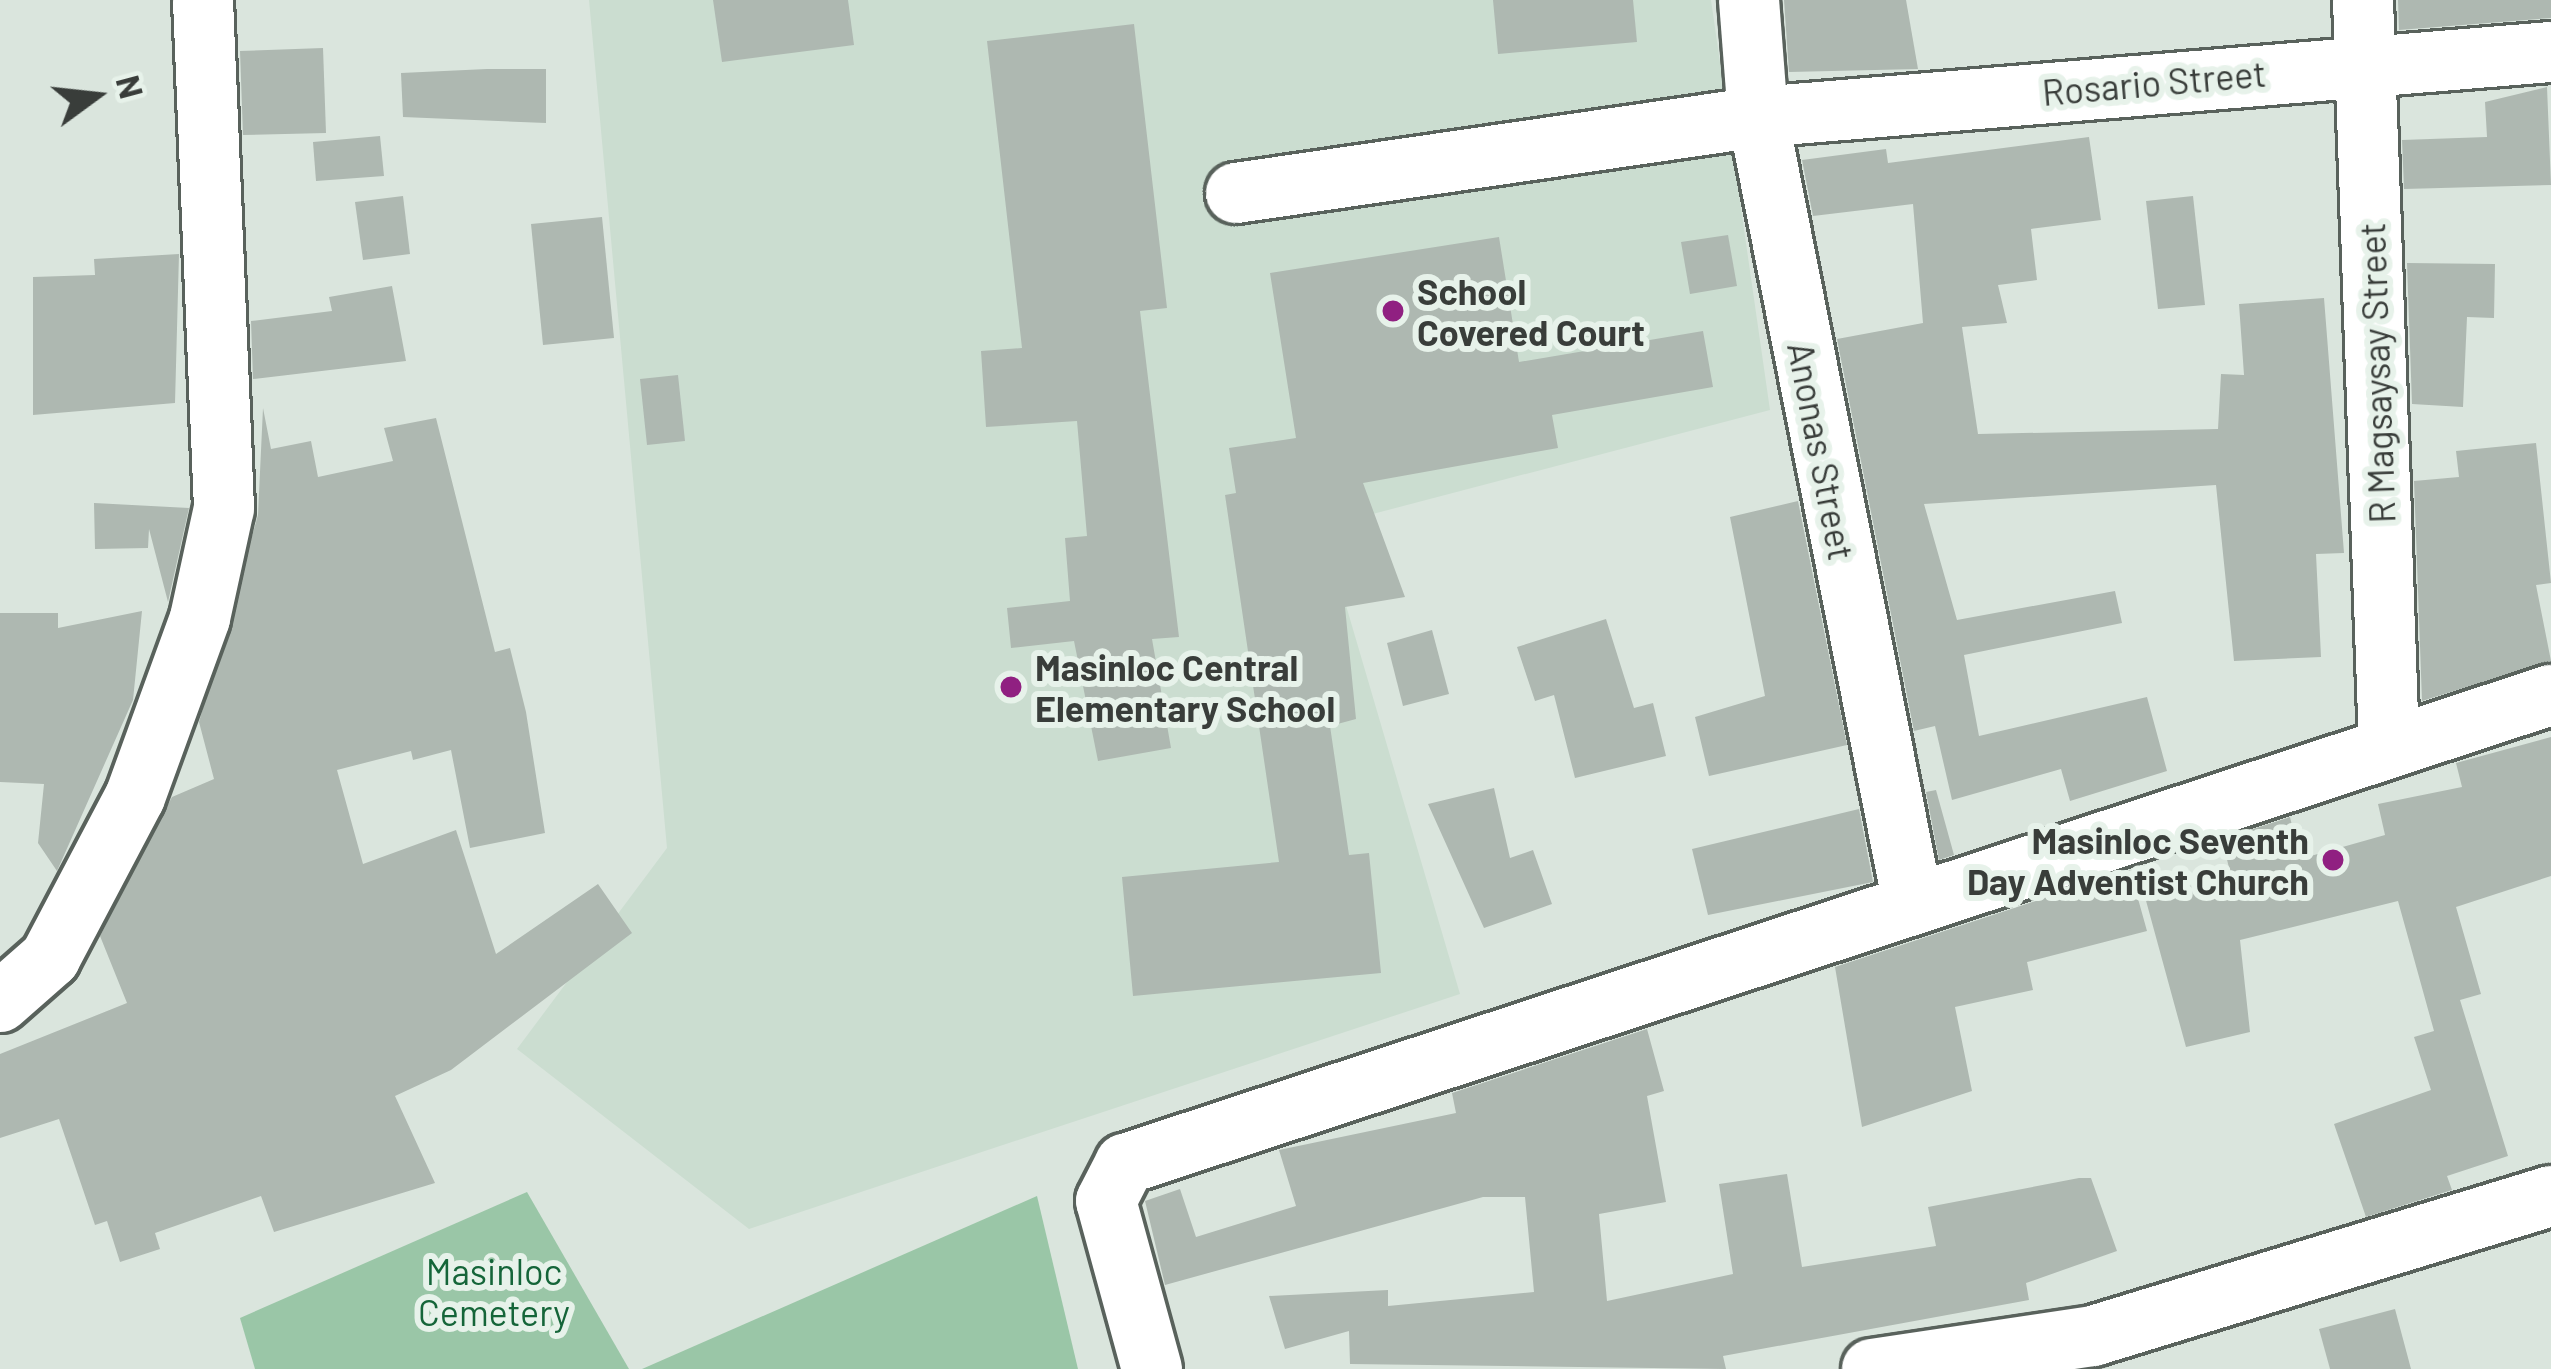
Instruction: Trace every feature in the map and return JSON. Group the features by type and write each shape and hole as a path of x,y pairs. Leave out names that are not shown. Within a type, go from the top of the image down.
{"street":[{"path":"0,1002 50,958 135,797 200,617 224,508 203,0"},
{"name":"Anonas Street","path":"1749,0 1758,117 1912,899"},
{"name":"R Magsaysay Street","path":"2363,0 2389,746"},
{"name":"Rosario Street","path":"1236,194 1758,117 2365,63 2551,52"},
{"path":"1152,1369 1106,1201 1125,1164 1912,899 2551,695"},
{"path":"1872,1369 2115,1330 2551,1196"}],"shaded area":[{"name":"Masinloc Central Elementary School","path":"589,0 1711,0 1770,410 1323,527 1460,994 749,1229 517,1049 667,848"}],"green space":[{"name":"Masinloc Cemetery","path":"527,1192 629,1369 255,1369 240,1318"},
{"name":"Masinloc Cemetery","path":"1037,1196 1078,1369 642,1369"}],"building":[{"path":"713,0 848,0 854,45 722,62"},
{"path":"1493,0 1633,0 1637,42 1498,54"},
{"path":"1784,0 1906,0 1918,69 1789,72"},
{"path":"2398,0 2551,0 2551,18 2399,30"},
{"path":"1134,24 1167,308 1140,311 1179,637 1152,639 1171,748 1098,761 1074,641 1011,648 1007,608 1070,601 1065,538 1087,536 1077,421 986,427 981,351 1022,348 987,41"},
{"path":"323,48 326,133 243,135 240,51"},
{"path":"546,69 546,123 403,117 401,73"},
{"path":"2547,87 2551,185 2404,189 2402,140 2487,137 2485,102"},
{"path":"380,136 384,176 316,181 313,142"},
{"path":"2089,137 2101,220 2031,229 2037,280 1998,285 2007,323 1962,327 1978,434 2218,429 2221,374 2244,375 2239,304 2324,298 2344,553 2316,554 2321,657 2234,661 2216,485 1924,504 1957,620 2115,591 2122,623 1964,655 1979,736 2147,697 2167,771 2070,801 2061,769 1952,800 1935,726 1914,731 1837,339 1923,323 1913,204 1813,216 1802,160 1886,149 1888,163"},
{"path":"403,196 410,254 363,260 355,202"},
{"path":"2193,196 2205,305 2158,309 2146,201"},
{"path":"602,217 614,338 543,345 531,224"},
{"path":"1728,235 1737,286 1690,294 1681,242"},
{"path":"1499,237 1519,362 1703,331 1713,387 1552,415 1558,448 1363,483 1405,597 1345,607 1356,719 1330,726 1349,855 1369,853 1381,973 1133,996 1122,877 1279,862 1225,495 1236,493 1229,448 1296,438 1270,273"},
{"path":"179,254 175,403 33,415 33,277 95,275 94,259"},
{"path":"2407,263 2495,264 2494,318 2467,317 2463,407 2412,404"},
{"path":"392,286 406,361 253,379 251,321 332,311 329,297"},
{"path":"678,375 685,441 647,445 640,379"},
{"path":"263,408 271,449 311,441 318,477 393,461 384,428 436,418 495,652 510,648 526,712 545,833 470,848 451,750 413,760 411,751 337,770 363,864 456,830 496,954 598,884 632,933 451,1070 395,1096 435,1183 274,1232 261,1196 155,1233 160,1249 120,1262 107,1221 95,1225 59,1119 0,1138 0,1054 127,1003 100,936 172,797 214,779 199,722 258,515"},
{"path":"2536,443 2551,583 2536,585 2551,661 2422,701 2414,481 2459,477 2456,451"},
{"path":"1798,501 1847,745 1709,776 1695,717 1765,696 1730,517"},
{"path":"94,503 189,508 168,602 149,529 148,548 95,549"},
{"path":"142,611 133,700 57,871 38,843 44,784 0,782 0,613 58,613 58,628"},
{"path":"1606,619 1634,708 1653,703 1666,756 1575,778 1554,695 1535,701 1517,647"},
{"path":"1432,630 1449,694 1403,706 1387,643"},
{"path":"2551,737 2551,876 2456,907 2481,994 2460,1000 2508,1156 2447,1176 2452,1190 2366,1217 2334,1124 2431,1090 2414,1037 2434,1031 2398,901 2240,940 2250,1032 2186,1047 2145,897 2231,876 2222,839 2290,817 2300,859 2385,835 2378,804 2462,787 2456,763"},
{"path":"1494,788 1510,858 1533,850 1552,904 1484,928 1428,804"},
{"path":"1936,790 1954,855 1939,860 1926,792"},
{"path":"1859,809 1873,882 1708,915 1692,849"},
{"path":"2130,870 2147,931 2027,962 2033,990 1955,1007 1972,1091 1862,1127 1835,967"},
{"path":"1647,1029 1664,1091 1647,1096 1666,1202 1599,1214 1607,1301 1733,1274 1719,1184 1787,1174 1802,1267 1936,1246 1928,1207 2079,1178 2091,1178 2117,1251 2026,1283 2029,1300 1723,1356 1726,1369 1350,1364 1349,1331 1285,1349 1269,1296 1388,1290 1388,1306 1534,1292 1525,1197 1483,1197 1165,1285 1145,1201 1180,1189 1196,1237 1296,1206 1279,1150 1456,1113 1452,1093"},
{"path":"2395,1309 2411,1369 2330,1369 2319,1329"}],"place":[{"name":"School Covered Court","path":"1393,311"},
{"name":"Masinloc Central Elementary School","path":"1011,687"},
{"name":"Masinloc Seventh Day Adventist Church","path":"2333,860"}]}
